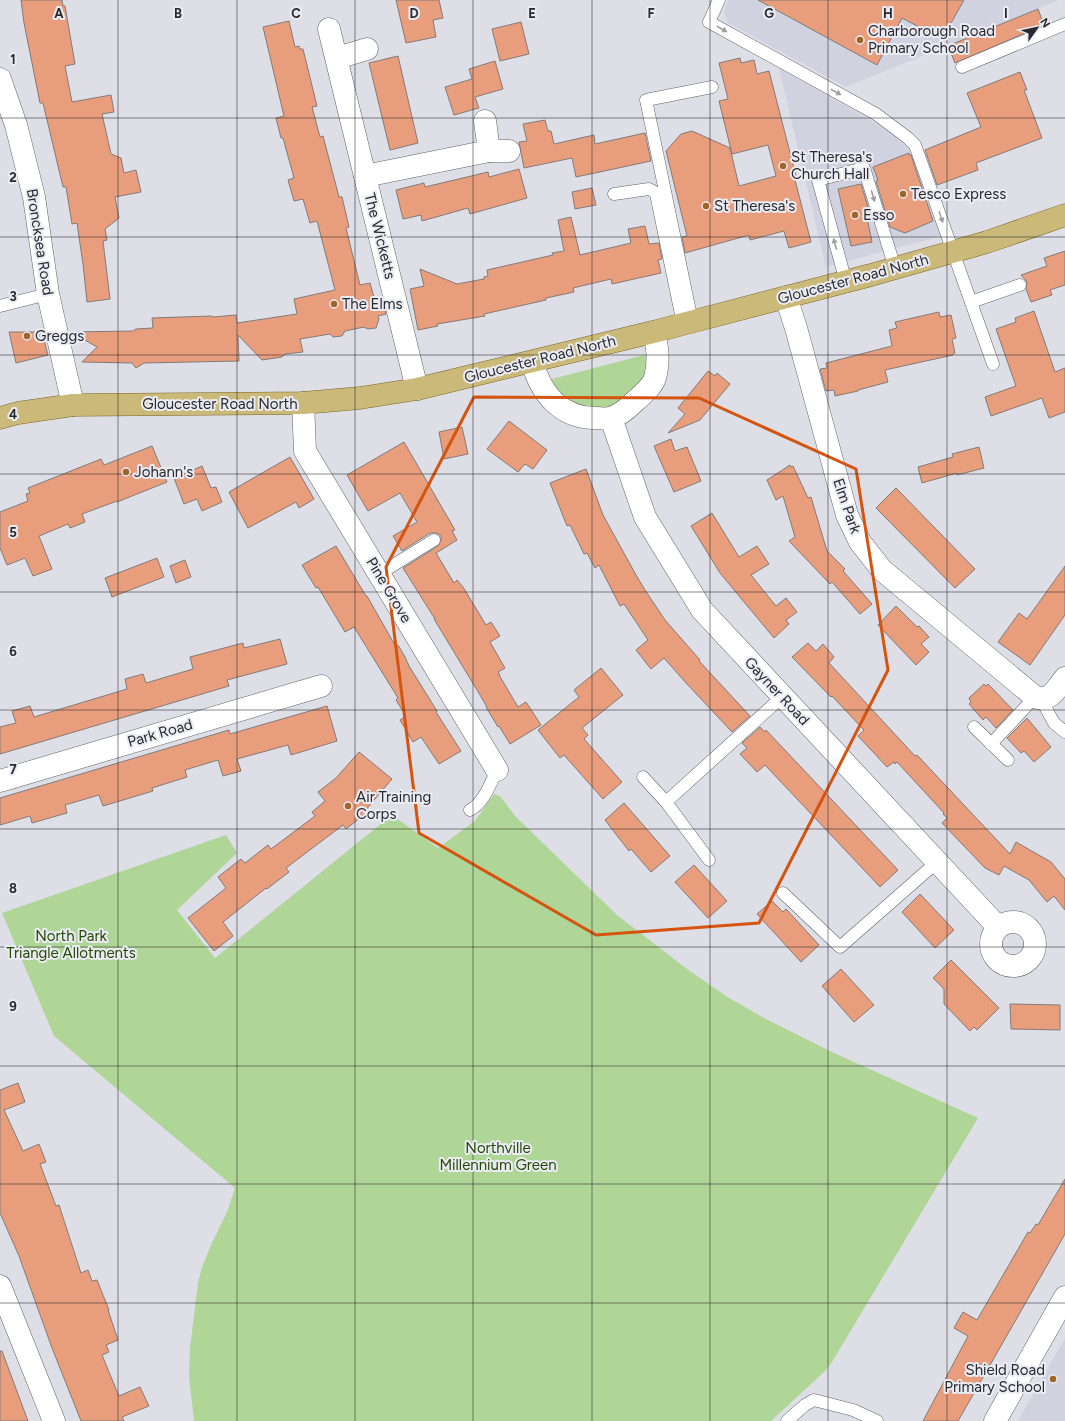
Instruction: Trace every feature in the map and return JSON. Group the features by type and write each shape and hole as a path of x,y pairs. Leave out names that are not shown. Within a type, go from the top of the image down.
{"main road":[{"name":"Gloucester Road North","path":"0,418 18,413 73,405 303,403 360,398 417,389 653,332 846,282 987,242 1065,215"}],"street":[{"name":"The Wicketts","path":"329,29 417,389"},
{"path":"337,58 367,49"},
{"name":"Broncksea Road","path":"0,80 16,125 34,197 48,294 73,405"},
{"name":"The Wicketts","path":"365,176 499,151 485,121"},
{"name":"Elm Park","path":"786,297 796,328 847,515 860,542 882,570 1038,698"},
{"path":"532,362 543,389 555,403 569,413 590,418 611,418 629,407 644,394 655,379 658,356 657,342 653,332"},
{"name":"Pine Grove","path":"303,403 305,451 497,770"},
{"name":"Gayner Road","path":"611,418 645,517 702,610 998,927"},
{"path":"1038,698 1050,697 1065,678"},
{"name":"Park Road","path":"0,781 321,686"},
{"path":"0,1286 54,1421"},
{"path":"995,1421 1065,1297"}],"lane":[{"path":"719,0 709,22 876,114 915,145 993,364"},
{"path":"962,67 1065,24"},
{"path":"687,322 646,100 712,87"},
{"path":"846,282 818,180 864,168 895,268"},
{"path":"614,194 649,189 656,194 687,322"},
{"path":"971,302 1020,285"},
{"path":"0,306 48,294"},
{"path":"379,574 434,540"},
{"path":"666,802 782,697"},
{"path":"991,744 1038,698 1054,723 1065,732"},
{"path":"974,727 1008,760"},
{"path":"470,810 475,808 488,790 497,770"},
{"path":"643,777 666,802 710,860"},
{"path":"783,893 840,947 936,862"},
{"path":"787,1421 805,1405 814,1400 853,1410 877,1421"}],"highlighted area":[{"path":"474,397 699,398 856,469 888,670 759,923 596,935 419,833 386,567"}],"shaded area":[{"name":"Charborough Road Primary School","path":"729,0 1059,0 846,87 728,23 724,11"},
{"path":"779,68 886,129 909,148 941,236 826,267"},
{"name":"Shield Road Primary School","path":"1065,1338 1065,1421 1018,1421"}],"green space":[{"path":"648,354 647,371 640,387 610,407 593,412 565,404 548,380"},
{"name":"Northville Millennium Green","path":"494,794 500,796 516,817 617,915 687,969 729,998 764,1018 834,1053 978,1118 832,1362 825,1371 771,1421 194,1421 189,1376 190,1348 198,1283 202,1267 227,1212 235,1188 54,1036 2,913 226,835 237,853 177,910 215,958 392,815 438,848 475,821"}],"building":[{"path":"21,0 62,0 63,6 65,6 75,64 65,66 72,102 111,95 114,112 102,114 111,154 121,158 124,173 136,170 141,192 115,197 119,218 105,229 107,240 103,241 110,299 87,302 77,223 72,224 66,187 63,187 43,103 40,103 24,23"},
{"path":"396,0 439,0 443,18 433,20 436,37 406,43"},
{"path":"758,0 964,0 942,39 902,18 877,65"},
{"path":"1038,9 1044,25 955,63 950,51 950,45"},
{"path":"289,21 295,47 299,46 300,49 303,49 317,106 312,107 320,137 323,136 339,197 342,197 349,227 346,228 360,285 370,283 375,301 382,300 386,314 378,316 379,319 376,328 368,329 364,327 345,331 342,336 333,337 330,334 300,339 303,352 285,354 282,357 262,360 238,335 239,361 144,363 136,368 132,363 82,362 97,347 71,332 133,331 136,329 153,328 152,318 236,315 237,323 297,314 294,299 335,290 317,221 310,223 303,199 294,201 288,180 294,178 276,118 284,116 263,27"},
{"path":"521,22 529,54 500,61 492,29"},
{"path":"398,56 418,143 390,150 369,63"},
{"path":"740,58 741,63 754,60 757,74 769,71 811,242 789,248 784,231 750,240 749,235 685,253 682,237 687,236 666,151 681,134 692,131 730,148 739,186 776,176 768,145 732,154 719,101 728,99 719,63"},
{"path":"495,61 503,89 475,97 479,108 454,115 445,87 472,79 469,69"},
{"path":"1020,72 1027,90 1024,90 1042,138 976,163 978,170 937,185 925,150 981,127 967,93"},
{"path":"545,120 548,131 551,131 554,144 594,135 595,144 645,133 651,161 576,177 572,158 524,168 519,142 527,141 523,124"},
{"name":"Tesco Express","path":"909,153 909,155 911,155 933,221 905,233 890,227 876,181 878,180 873,167"},
{"path":"519,169 527,198 470,214 468,208 422,221 421,215 403,219 396,190 424,183 425,187 488,172 489,177"},
{"name":"Esso","path":"861,184 872,220 867,218 872,242 851,246 838,189"},
{"path":"592,188 596,205 575,209 572,192"},
{"path":"571,217 580,255 631,243 628,229 645,226 649,244 659,243 662,259 658,260 661,273 612,284 611,279 573,288 574,292 546,298 546,300 484,314 485,316 437,324 438,326 418,330 410,289 424,286 420,269 457,284 484,279 484,277 488,276 487,270 553,255 552,253 564,251 558,220"},
{"path":"1065,251 1065,285 1050,290 1052,295 1031,302 1026,289 1027,282 1021,275 1047,266 1044,258"},
{"path":"1034,311 1055,372 1065,368 1065,412 1049,418 1042,398 991,416 985,397 1016,386 996,329 1016,322 1015,318"},
{"path":"939,312 940,317 951,315 956,338 952,339 955,353 953,355 885,370 888,382 858,391 835,396 834,390 826,391 820,369 827,368 826,363 892,346 889,330 897,328 895,322"},
{"path":"9,332 42,332 48,355 16,363"},
{"path":"708,371 715,376 717,373 730,384 700,420 668,433 685,414 678,408"},
{"path":"509,421 547,450 533,469 525,464 518,472 487,449"},
{"path":"462,427 468,454 444,459 439,432"},
{"path":"671,439 675,451 687,447 701,481 674,492 654,446"},
{"path":"404,442 455,530 452,531 457,540 436,553 454,583 457,580 463,587 486,625 491,622 500,636 490,642 505,668 498,672 499,675 518,707 526,702 541,725 510,744 499,726 498,727 435,619 403,568 438,546 441,536 437,533 430,533 402,551 393,536 417,522 400,493 368,511 347,475"},
{"path":"152,446 167,482 82,514 85,522 70,528 68,524 39,536 52,569 33,576 25,558 7,565 0,548 0,512 28,501 26,494 30,493 28,488 101,459 104,465"},
{"path":"979,447 984,468 957,475 957,473 922,483 918,467 953,457 952,454"},
{"path":"290,457 314,499 299,508 296,502 248,528 229,492"},
{"path":"790,465 791,467 793,466 808,498 811,497 827,551 845,569 843,571 872,604 860,614 832,582 830,584 789,541 795,537 783,496 776,500 767,480"},
{"path":"202,466 211,488 216,487 222,502 202,511 197,499 184,504 174,478"},
{"path":"586,469 603,515 645,590 665,620 700,660 699,661 750,716 732,732 664,658 651,669 636,650 648,640 624,604 620,606 599,565 595,568 587,553 584,554 570,525 567,526 550,483"},
{"path":"896,488 975,569 955,588 876,508"},
{"path":"712,513 739,557 757,546 769,564 751,575 776,606 786,598 797,612 786,620 789,624 774,638 720,573 691,526"},
{"path":"336,546 396,647 398,645 409,666 437,711 436,712 461,751 439,764 421,737 413,742 400,720 406,716 396,700 398,698 354,627 345,632 318,587 316,588 302,565"},
{"path":"157,558 164,577 112,597 105,578"},
{"path":"185,560 191,577 176,583 170,566"},
{"path":"1065,566 1065,615 1030,665 998,642 1019,613 1027,619"},
{"path":"896,606 929,637 921,644 929,652 916,665 878,625"},
{"path":"280,639 287,664 227,680 229,686 0,754 0,727 16,723 12,711 30,706 34,717 127,689 125,679 143,674 146,683 193,669 190,657 243,643 244,648"},
{"path":"808,643 816,651 823,644 834,657 829,663 915,756 917,755 1010,854 1016,842 1051,862 1065,879 1065,910 1054,896 1047,902 1029,880 1004,866 999,875 985,868 942,823 947,818 943,814 944,813 897,762 895,764 894,762 887,767 858,736 864,730 792,657"},
{"path":"601,668 623,695 582,728 588,735 584,739 622,782 603,799 564,755 560,758 538,730 579,697 574,690"},
{"path":"984,684 986,686 988,684 1013,710 996,728 986,717 983,720 969,704 971,702 969,698"},
{"path":"327,706 337,741 291,755 288,745 237,759 241,771 223,776 218,760 185,770 187,777 152,788 153,791 103,806 99,795 65,805 67,813 32,823 30,816 0,825 0,798 229,730 230,734"},
{"path":"1027,718 1051,747 1034,762 1024,751 1021,753 1007,738"},
{"path":"760,727 765,732 766,730 898,870 880,887 765,765 757,772 740,754 747,748 742,743"},
{"path":"359,752 392,779 364,812 365,814 346,829 343,825 286,868 289,872 223,922 233,936 214,951 188,918 226,888 218,877 241,859 245,863 268,845 271,849 315,816 312,812 325,801 318,792 336,778"},
{"path":"624,803 670,856 651,872 631,849 629,851 605,820"},
{"path":"694,865 727,901 708,918 675,882"},
{"path":"920,894 954,930 935,948 902,912"},
{"path":"772,901 783,912 786,909 819,945 801,962 757,914"},
{"path":"951,960 999,1008 977,1030 974,1027 970,1031 944,1004 944,989 933,978"},
{"path":"841,969 874,1005 854,1022 822,986"},
{"path":"1010,1004 1060,1005 1060,1030 1011,1029"},
{"path":"18,1083 25,1102 4,1110 23,1151 39,1144 46,1162 40,1164 56,1206 59,1205 81,1273 88,1270 92,1281 97,1280 109,1310 118,1340 106,1345 109,1352 102,1355 119,1396 140,1387 149,1406 122,1417 124,1421 81,1421 52,1348 19,1256 0,1213 0,1090"},
{"path":"1065,1179 1065,1234 958,1421 923,1421 968,1336 954,1328 963,1312 977,1320 1028,1232 1030,1233 1036,1224 1038,1225"},
{"path":"0,1351 2,1351 28,1421 0,1421"}],"place":[{"name":"Charborough Road Primary School","path":"860,40"},
{"name":"St Theresa's Church Hall","path":"783,166"},
{"name":"Tesco Express","path":"903,194"},
{"name":"St Theresa's","path":"706,206"},
{"name":"Esso","path":"855,215"},
{"name":"The Elms","path":"334,304"},
{"name":"Greggs","path":"27,336"},
{"name":"Johann's","path":"126,472"},
{"name":"Air Training Corps","path":"348,806"},
{"name":"Shield Road Primary School","path":"1053,1379"}],"park label":[{"name":"North Park Triangle Allotments","path":"71,944"}]}
